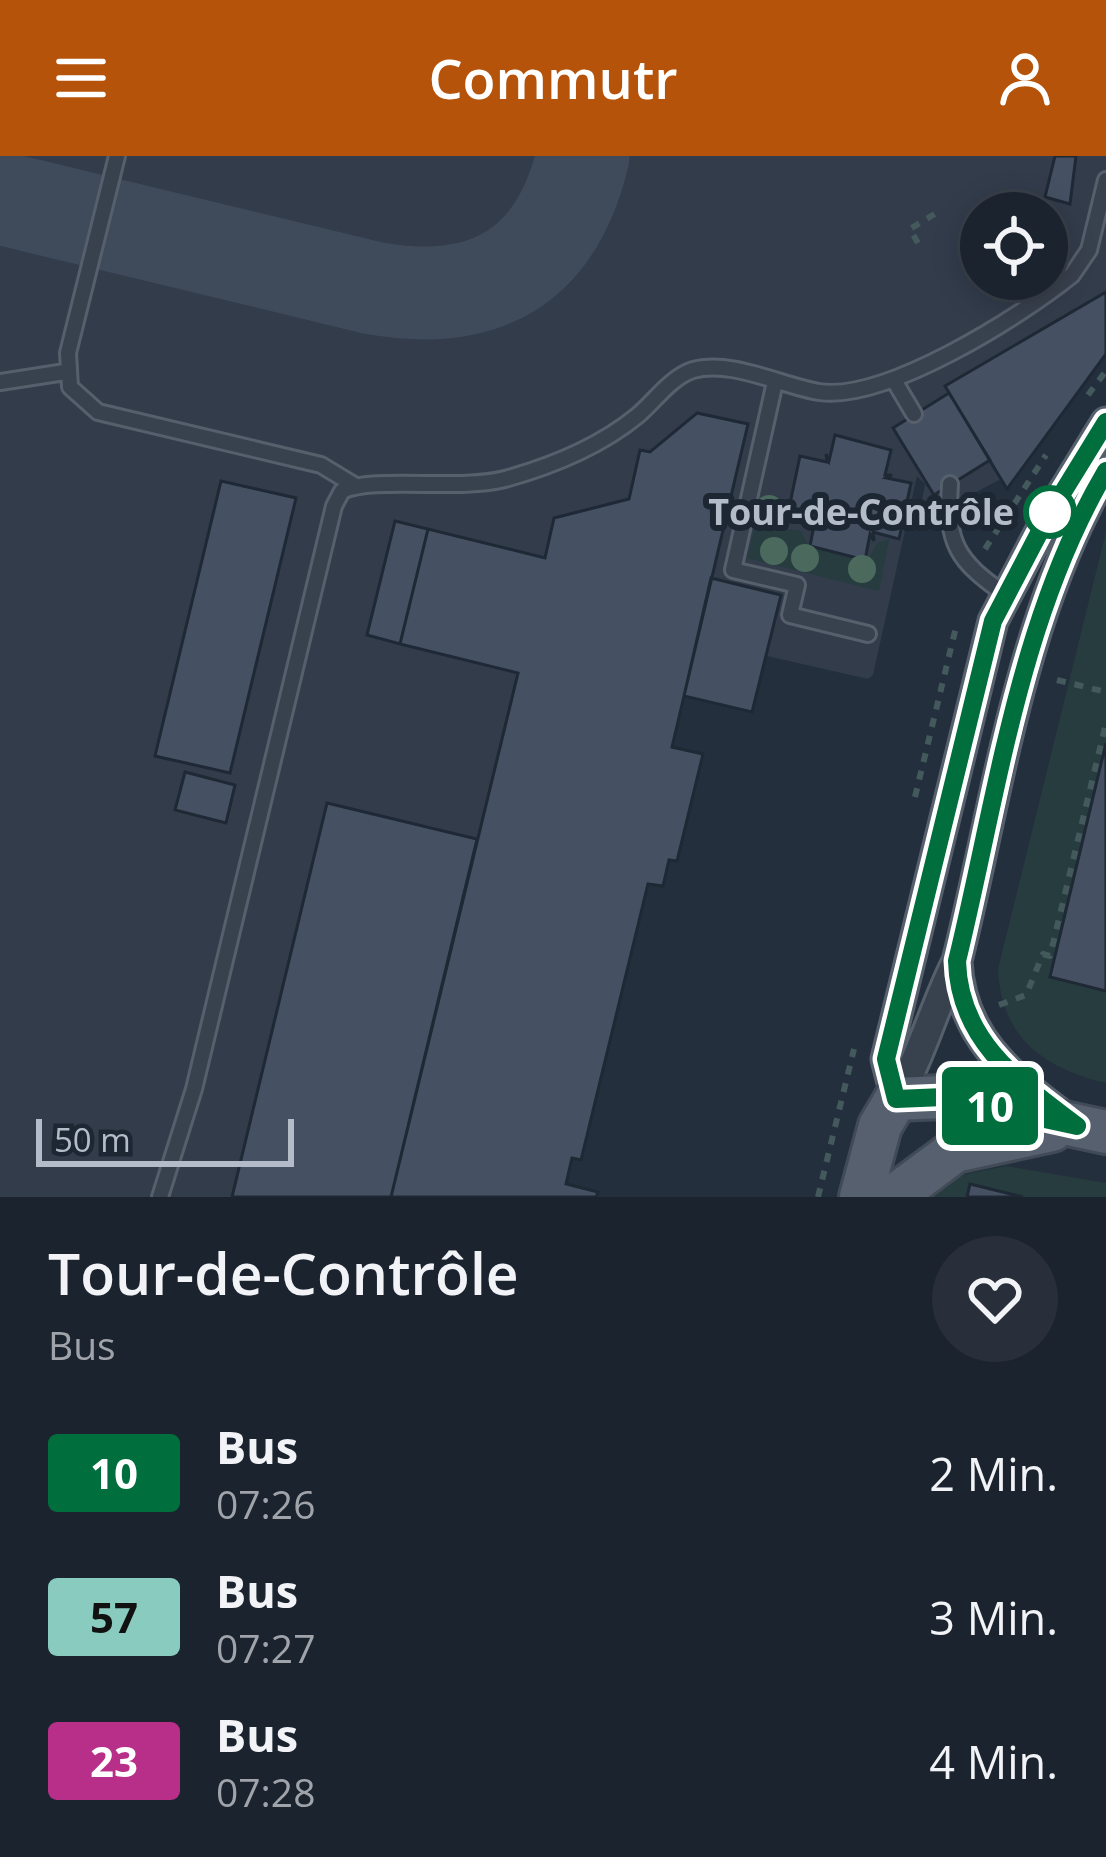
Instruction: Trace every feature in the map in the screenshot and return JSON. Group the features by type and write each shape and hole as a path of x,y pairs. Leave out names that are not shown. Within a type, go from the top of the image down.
{"main road":[{"path":"861,1197 880,1126 896,1099 944,1097 1092,1129"},
{"path":"893,1197 922,1170 971,1144 1092,1129"}],"street":[{"path":"896,1099 886,1059 976,671 1006,596 1106,422"},
{"path":"896,1099 957,961 1038,623 1060,556 1106,471"},
{"path":"957,961 966,1007 979,1039 1004,1068 1092,1129"}],"lane":[{"path":"117,156 65,372 79,400 98,412 321,465 354,485 467,485 541,467 611,435 694,370 720,369 851,393 895,382 1072,274 1089,250 1106,180"},
{"path":"0,382 65,372"},
{"path":"775,382 733,570 797,586 790,615 868,634"},
{"path":"895,382 914,414"},
{"path":"950,484 949,532 954,547 974,572 1006,596"},
{"path":"160,1197 194,1090 334,506 354,485"}],"path":[{"path":"918,243 910,229 938,212"},
{"path":"1057,680 1106,692"},
{"path":"995,1007 1026,995 1043,954 1050,956 1106,723"},
{"path":"818,1197 847,1079"}],"shaded area":[{"path":"0,156 1106,156 1106,354 1007,489 1001,479 925,519 919,517 925,484 917,476 873,675 868,679 767,656 752,712 684,696 672,746 703,754 677,861 669,860 663,886 647,885 581,1160 572,1158 566,1184 598,1192 596,1197 0,1197"}],"green space":[{"path":"762,499 781,528 800,531 810,547 867,562 877,543 889,539 879,591 747,558"},
{"path":"1106,532 1106,743 1050,977 1106,991 1106,1083 1063,1068 1030,1046 1007,1013 998,969"},
{"path":"1006,1166 1106,1183 1106,1197 1023,1197 970,1184 967,1197 930,1197 962,1175"}],"building":[{"path":"1055,156 1076,156 1070,204 1068,192 1046,192"},
{"path":"1106,292 1106,354 1007,489 945,386"},
{"path":"949,393 990,460 934,495 893,428"},
{"path":"697,413 748,424 672,747 703,754 677,861 669,860 663,886 648,884 581,1160 572,1158 566,1184 598,1192 596,1197 391,1197 518,673 400,644 428,529 545,558 554,518 629,499 640,450 650,452"},
{"path":"835,435 891,450 885,475 892,475 886,478 911,483 899,539 873,532 865,560 810,546 815,521 788,513 800,456 827,462 826,454 829,461"},
{"path":"221,481 296,498 230,773 155,756"},
{"path":"395,521 428,529 400,644 367,635"},
{"path":"711,578 781,595 752,712 684,696"},
{"path":"1106,743 1106,991 1050,977"},
{"path":"185,772 235,785 226,823 175,810"},
{"path":"327,803 477,839 391,1197 232,1197"},
{"path":"970,1184 1023,1197 967,1197"}],"taxiway":[{"path":"0,198 373,288 449,292 482,285 510,272 534,252 555,227 583,156"}],"bus line":[{"name":"10","path":"1106,422 1021,564 993,621 976,671 886,1059 896,1099 916,1094 944,1097 1077,1126 1004,1068 979,1039 966,1007 957,961 1038,623 1060,556 1106,471"}],"place":[{"name":"Tour-de-Contrôle","path":"1050,512"}]}
